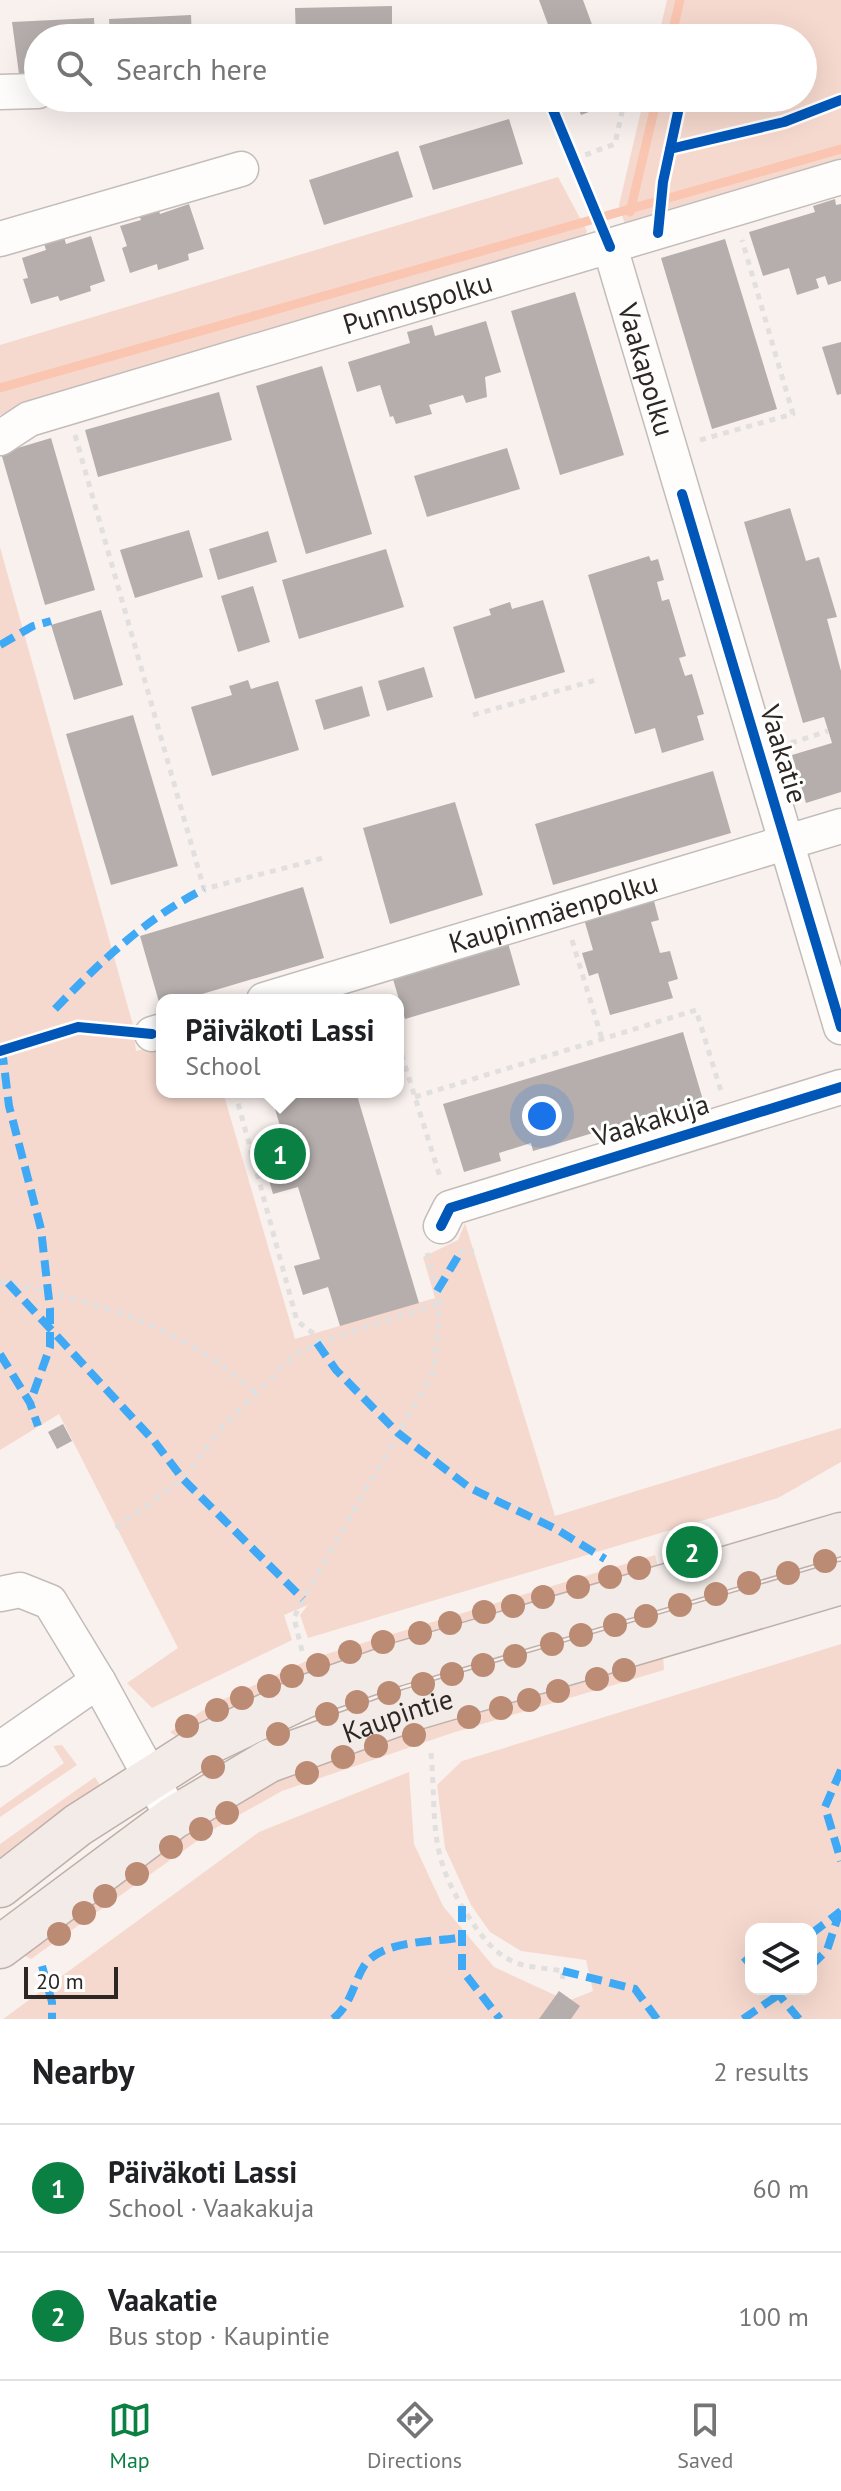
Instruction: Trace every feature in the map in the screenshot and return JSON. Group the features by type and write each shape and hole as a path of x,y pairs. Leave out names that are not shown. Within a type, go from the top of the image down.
{"main road":[{"name":"Kaupintie","path":"0,1886 78,1825 150,1778 249,1721 317,1692 395,1665 841,1534"},
{"name":"Kaupintie","path":"0,1947 173,1818 269,1761 329,1737 841,1583"}],"street":[{"path":"0,92 24,91"},
{"path":"0,239 241,169"},
{"name":"Punnuspolku","path":"0,438 29,419 841,177"},
{"name":"Vaakapolku","path":"610,247 682,494"},
{"name":"Vaakatie","path":"682,494 841,1027"},
{"name":"Kaupinmäenpolku","path":"284,994 841,826"},
{"name":"Vaakakuja","path":"445,1217 841,1087"},
{"path":"0,1594 20,1590 50,1602 98,1681 173,1818"},
{"path":"0,1749 98,1681"}],"path":[{"path":"574,159 615,144 622,112"},
{"path":"568,147 578,171"},
{"path":"668,449 793,414 733,210"},
{"path":"68,407 204,889 327,857"},
{"path":"473,715 596,680"},
{"path":"779,747 828,731"},
{"path":"563,910 602,1039"},
{"path":"415,1097 696,1010 730,1121"},
{"path":"302,1651 294,1618 434,1371 440,1303 426,1256 445,1217 404,1062"},
{"path":"237,1098 297,1321 314,1334 317,1343"},
{"path":"0,1281 82,1300 146,1321 193,1344 255,1392"},
{"path":"116,1528 183,1479 255,1392 293,1356 317,1343 440,1303"},
{"path":"431,1753 434,1835 438,1858 450,1888 493,1949 517,1964 563,1971 562,1984"}],"shaded area":[{"path":"667,0 841,0 841,159 625,225 619,205 641,112 817,112 817,24 661,24"},
{"path":"558,177 587,231 582,241 0,415 0,345"},
{"path":"0,547 133,1025 136,1051 156,1046 156,1098 225,1098 295,1339 435,1298 423,1257 458,1240 465,1223 555,1516 841,1428 841,1462 778,1498 308,1638 300,1615 308,1605 284,1615 292,1640 152,1708 127,1683 178,1648 59,1414 0,1450"},
{"path":"655,1555 658,1567 384,1647 177,1737 170,1732 211,1705 313,1658"},
{"path":"841,1644 841,2019 3,2019 259,1832 409,1772 414,1844 443,1906 494,1967 568,2001 593,1991 586,1960 521,1951 490,1932 471,1905 445,1848 437,1785 462,1761"},
{"path":"663,1655 664,1670 452,1733 282,1791 214,1829 31,1959 24,1955 87,1898 169,1836 329,1751"},
{"path":"62,1745 77,1765 0,1817 0,1808 64,1763 53,1746"},
{"path":"95,1777 101,1787 0,1861 0,1844"}],"building":[{"path":"539,0 583,0 592,24 548,24"},
{"path":"392,6 392,24 296,24 295,8"},
{"path":"191,15 191,24 109,24 109,19"},
{"path":"94,18 94,24 24,24 24,74 19,74 12,22"},
{"path":"509,119 523,164 433,190 419,146"},
{"path":"398,151 413,197 324,225 309,180"},
{"path":"155,197 160,214 189,204 204,249 188,254 189,260 158,270 157,264 130,273 122,248 127,246 120,226 141,220 135,204"},
{"path":"835,199 836,205 841,204 841,281 828,285 825,276 816,279 819,288 797,295 789,268 763,276 749,232 815,212 813,206"},
{"path":"61,227 66,244 91,236 105,281 90,286 91,291 60,301 58,296 31,304 23,279 28,278 22,258 46,250 41,234"},
{"path":"725,239 777,409 712,429 661,258"},
{"path":"575,292 624,455 560,475 511,311"},
{"path":"486,321 501,372 485,377 487,397 466,403 463,395 429,405 432,414 396,424 393,416 390,417 380,385 357,392 348,362 410,343 407,332 432,325 435,336"},
{"path":"841,342 841,394 837,395 822,347"},
{"path":"322,366 372,534 306,554 256,386"},
{"path":"219,392 232,440 98,477 85,430"},
{"path":"51,438 95,590 45,605 1,453"},
{"path":"507,448 520,489 427,517 414,476"},
{"path":"790,508 806,561 819,557 837,617 827,619 841,671 841,792 806,803 792,755 832,743 824,717 803,723 744,522"},
{"path":"189,530 203,577 135,598 120,550"},
{"path":"268,531 277,562 218,580 209,549"},
{"path":"386,549 404,607 299,639 282,580"},
{"path":"649,556 651,561 658,559 664,580 657,582 662,601 669,599 686,656 679,658 685,676 692,674 704,714 697,716 704,740 662,753 655,728 635,734 588,575"},
{"path":"253,586 270,642 238,652 221,596"},
{"path":"543,600 565,672 475,699 453,627 491,615 489,609 510,602 512,609"},
{"path":"101,610 123,685 74,700 51,625"},
{"path":"424,667 433,697 387,711 378,681"},
{"path":"248,680 251,689 278,681 299,750 212,776 191,707 232,695 229,686"},
{"path":"362,686 370,716 324,730 315,700"},
{"path":"133,715 178,866 111,885 66,734"},
{"path":"713,771 731,833 553,885 535,824"},
{"path":"455,802 483,895 390,924 363,828"},
{"path":"303,887 324,958 202,994 157,994 140,936"},
{"path":"654,901 659,920 651,922 660,953 670,951 678,979 668,982 673,998 610,1015 598,973 589,976 582,953 593,950 584,919"},
{"path":"508,943 520,985 405,1019 404,994 397,994 392,976"},
{"path":"683,1032 703,1100 533,1151 531,1143 499,1153 501,1161 464,1172 443,1104"},
{"path":"272,1098 358,1098 419,1303 340,1326 328,1287 303,1295 294,1266 320,1259 298,1187 273,1194 265,1167 290,1160"},
{"path":"63,1424 72,1441 57,1449 48,1432"},
{"path":"559,1991 580,2006 571,2019 539,2019"}],"waterway":[{"path":"674,24 680,0"},
{"path":"630,212 654,112"},
{"path":"0,388 841,149"}],"marked path":[{"path":"0,645 33,626 51,621"},
{"path":"55,1009 89,974 143,927 204,889"},
{"path":"2,1049 9,1106 41,1229 50,1309 50,1347 30,1403"},
{"path":"437,1291 460,1253"},
{"path":"8,1283 154,1441 183,1479 303,1599"},
{"path":"317,1343 336,1370 398,1433 470,1488 556,1529 605,1559"},
{"path":"0,1354 30,1403 38,1426"},
{"path":"841,1770 825,1807 841,1861"},
{"path":"462,1906 462,1970 500,2019"},
{"path":"817,1960 827,1950 841,1908"},
{"path":"817,1929 841,1911"},
{"path":"333,2019 348,2001 364,1966 372,1957 395,1947 462,1937"},
{"path":"42,1966 52,2002 52,2019"},
{"path":"563,1971 635,1989 657,2019"},
{"path":"743,2019 778,1995"},
{"path":"779,1995 799,2019"}],"cycle path":[{"path":"817,109 841,100"},
{"path":"554,112 610,247"},
{"path":"658,233 663,182 678,112"},
{"path":"670,149 784,122 810,112"},
{"path":"682,494 841,1027"},
{"path":"0,1051 78,1027 152,1034"},
{"path":"441,1226 450,1208 841,1087"}],"place":[{"name":"Päiväkoti Lassi","path":"280,1154"},
{"name":"Vaakatie","path":"692,1552"}]}
